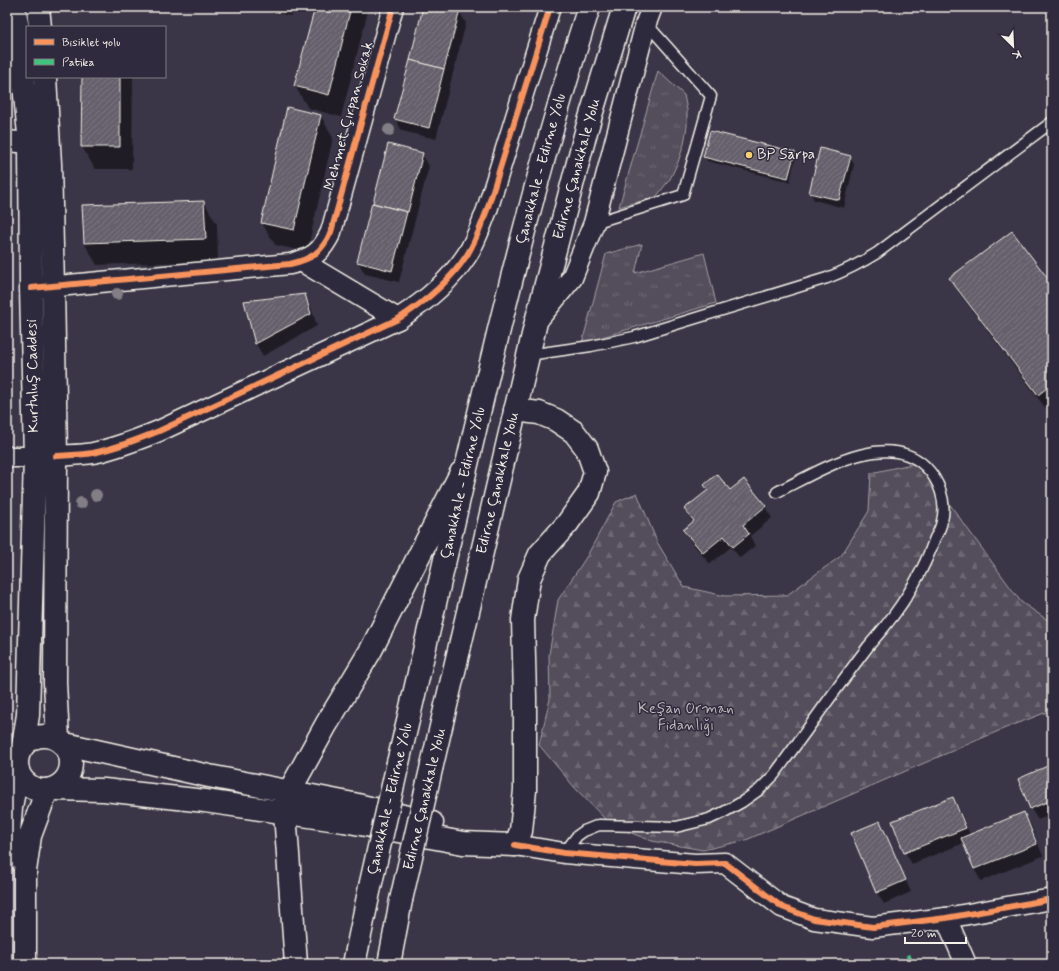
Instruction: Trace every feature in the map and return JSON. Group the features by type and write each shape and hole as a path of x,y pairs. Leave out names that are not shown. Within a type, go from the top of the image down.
{"main road":[{"name":"Kurtuluş Caddesi","path":"14,7 18,28 30,143 34,457 28,715 23,746"},
{"path":"38,7 40,26"},
{"name":"Çanakkale - Edirne Yolu","path":"354,964 370,887 468,458 523,230 566,77 589,7"},
{"name":"Edirne Çanakkale Yolu","path":"389,964 401,900 536,322 587,128 623,11"},
{"name":"Kurtuluş Caddesi","path":"45,78 50,164 56,456 55,683 62,742"},
{"path":"514,845 521,831 525,790 523,620 529,579 540,554 567,524 589,493 594,472 587,449 574,432 556,420 539,413 515,410"},
{"path":"34,457 56,456"},
{"path":"296,964 285,813 289,792 326,725 371,650 468,458"},
{"path":"43,735 51,736 62,742 149,764 353,804 514,845 463,843 344,821 205,801 104,790 34,788 26,783 20,776 17,760 23,746 28,740 43,735"},
{"path":"25,964 25,871 30,836 50,789 60,785 67,779 71,770 72,761 70,752 62,742"},
{"path":"7,858 9,807 18,770"}],"street":[{"name":"Mehmet Çırpan Sokak","path":"301,262 315,255 325,245 331,232 393,7"},
{"path":"56,456 92,453 117,447 140,439 398,319 416,308 440,287 457,270 468,254 479,232 490,202 550,7"},
{"path":"536,322 572,278 594,223 649,15 623,11"},
{"path":"7,141 30,143"},
{"path":"31,288 301,262 398,319"},
{"path":"7,456 34,457"},
{"path":"514,845 564,853 695,864 725,864 782,907 814,919 873,927 946,918 1052,899"},
{"path":"946,918 966,964"}],"lane":[{"path":"594,223 683,195 711,96 649,15"},
{"path":"528,355 591,346 634,337 844,272 877,253 1052,122"},
{"path":"564,853 570,844 580,834 599,825 676,827 693,824 724,812 759,790 774,775 868,646 904,601 928,556 942,521 944,509 942,496 932,473 923,464 912,457 887,451 855,455 777,492"}],"green space":[{"path":"658,71 684,95 687,110 687,126 684,144 670,179 656,197 619,207"},
{"path":"642,244 635,273 704,253 716,303 582,343 606,254"},
{"name":"Keşan Orman Fidanlığı","path":"916,463 951,506 1021,602 1052,623 1052,710 1003,729 746,840 703,850 652,841 611,825 575,788 539,745 550,699 549,655 558,600 587,556 616,502 637,493 657,542 684,587 725,596 787,595 841,556 869,511 871,473"}],"building":[{"path":"315,7 351,7 329,95 294,86"},
{"path":"423,7 448,7 460,10 444,69 410,60"},
{"path":"410,60 444,69 429,128 394,119"},
{"path":"82,78 120,78 120,147 81,147"},
{"path":"287,107 321,115 294,230 261,223"},
{"path":"710,131 795,152 788,178 703,157"},
{"path":"388,144 423,153 408,212 373,203"},
{"path":"820,148 851,156 839,200 809,193"},
{"path":"204,201 206,239 84,243 82,205"},
{"path":"372,203 407,212 392,271 357,262"},
{"path":"1012,231 1052,284 1052,384 1038,395 949,278"},
{"path":"305,294 311,314 255,344 244,301"},
{"path":"717,474 730,490 744,479 766,506 743,525 749,534 733,547 724,536 703,553 683,530 694,521 684,509 708,490 704,485"},
{"path":"1052,764 1052,800 1030,809 1018,779"},
{"path":"953,797 966,828 904,853 892,821"},
{"path":"1024,812 1037,844 974,869 961,838"},
{"path":"880,821 906,880 876,893 851,833"}],"marked path":[{"path":"893,964 911,956"}],"cycle path":[{"path":"31,288 290,264 304,260 315,254 331,232 393,7"},
{"path":"56,456 102,451 126,444 159,431 398,319 418,305 445,282 453,274 470,250 487,210 550,7"},
{"path":"515,845 564,853 695,864 725,863 782,907 814,919 873,927 946,918 1052,899"}],"place":[{"name":"BP Sarpa","path":"749,155"}]}
